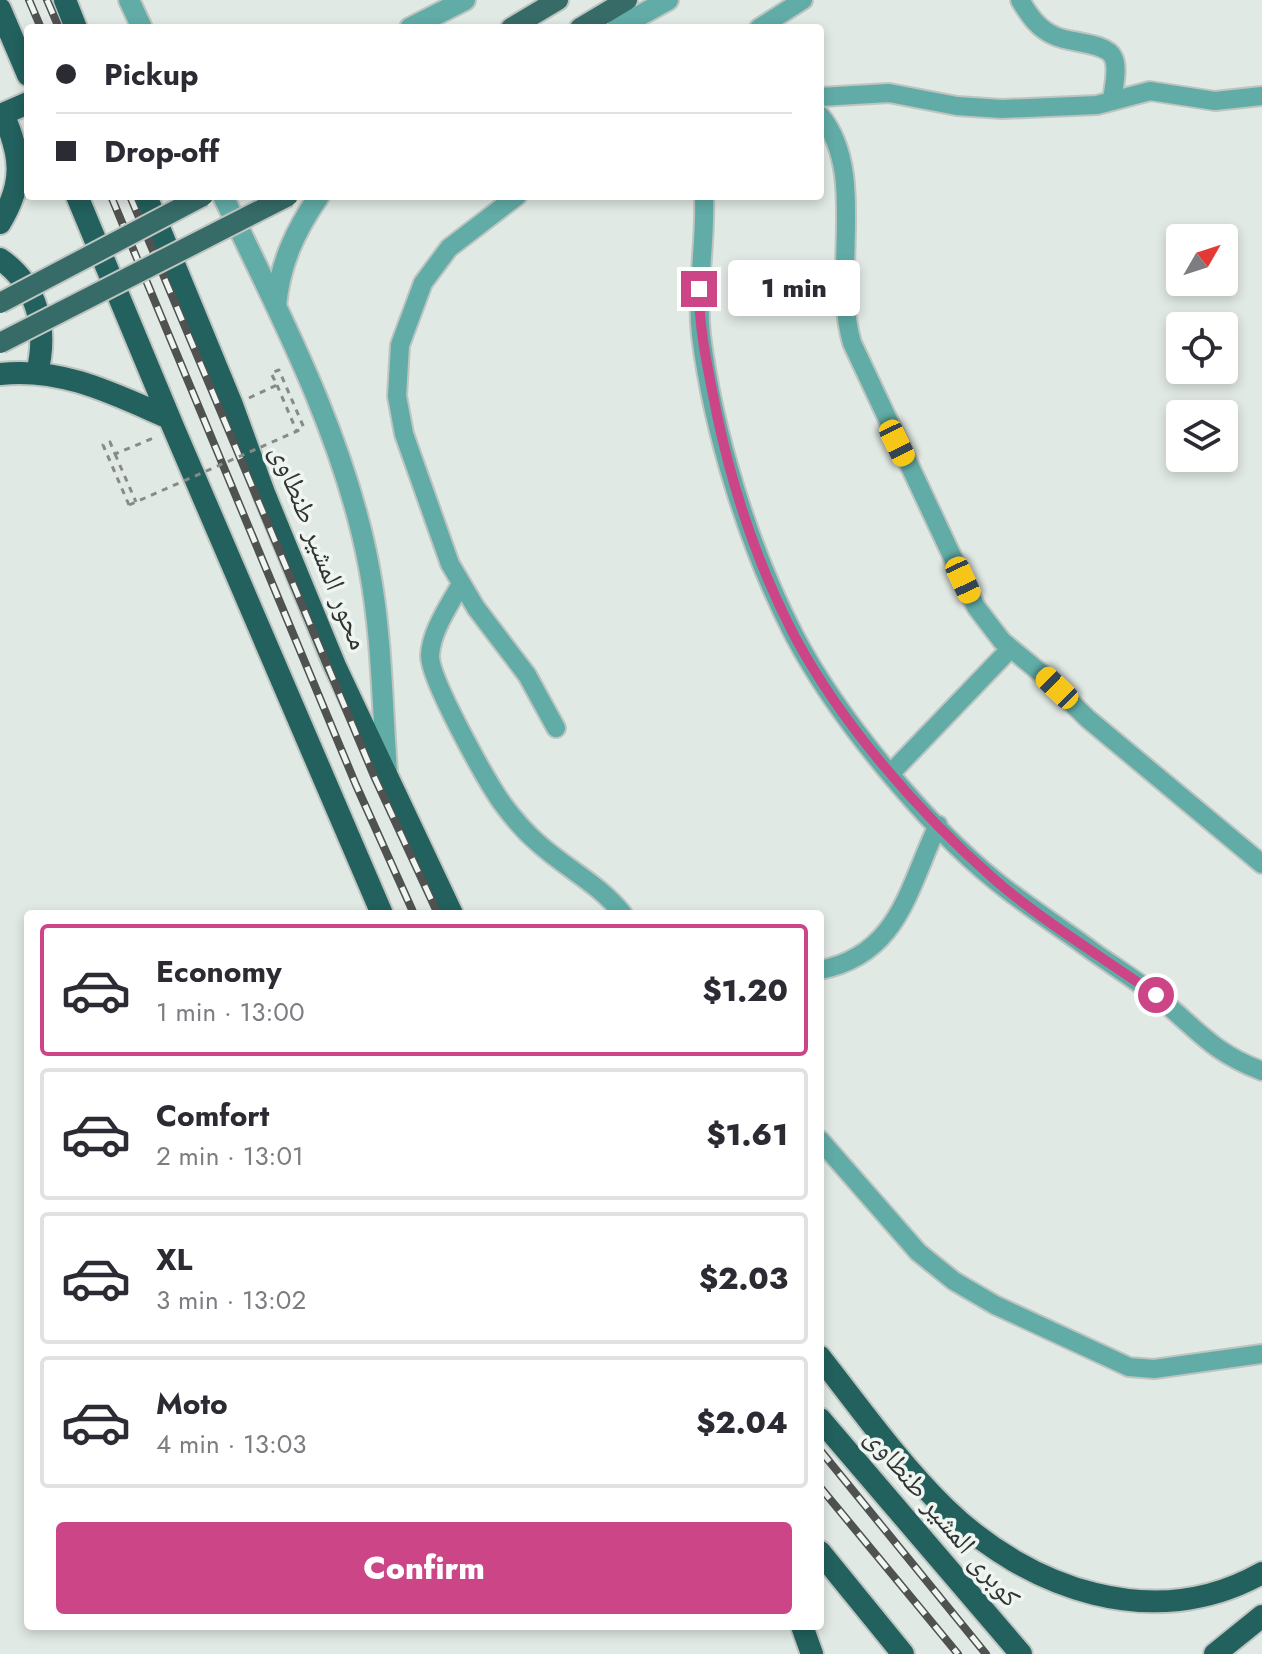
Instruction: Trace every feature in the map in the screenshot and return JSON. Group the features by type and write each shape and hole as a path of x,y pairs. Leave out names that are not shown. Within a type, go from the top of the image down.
{"highway":[{"path":"65,0 74,24"},
{"path":"0,9 24,66"},
{"path":"0,223 16,189 18,164 14,139 3,114 24,105"},
{"path":"79,200 380,910"},
{"name":"محور المشير طنطاوى","path":"148,200 232,405 299,580 387,780 450,910"},
{"path":"0,259 26,285 39,312 43,343 37,373"},
{"path":"0,374 37,373 84,382 172,424"},
{"path":"824,1362 947,1510 1004,1554 1046,1578 1088,1594 1153,1602 1218,1592 1262,1573"},
{"name":"كوبرى المشير طنطاوى","path":"824,1424 1021,1654"},
{"path":"824,1557 903,1654"},
{"path":"1215,1654 1262,1616"},
{"path":"803,1630 812,1654"}],"main road":[{"path":"518,24 558,0"},
{"path":"587,24 627,0"},
{"path":"0,303 195,200"},
{"path":"0,343 280,200"}],"street":[{"path":"418,24 465,0"},
{"path":"624,24 668,0"},
{"path":"765,24 803,0"},
{"path":"1020,0 1034,22 1052,35 1102,47 1110,52 1115,64 1112,101"},
{"path":"824,97 889,93 957,106 1002,109 1083,107 1150,91 1215,101 1262,96"},
{"path":"824,121 837,141 844,167 844,301 852,343 976,607 992,631 1010,649 1042,674 1105,735 1262,864"},
{"path":"225,200 276,306 334,444 362,536 378,629 387,780"},
{"path":"276,306 282,266 289,246 317,200"},
{"path":"512,200 459,239 440,258 416,297 400,345 397,396 404,434 441,543 461,584 527,675 556,728"},
{"path":"704,200 699,289 701,333 720,427 741,503 796,638 830,691 891,773 938,825 997,882 1156,995 1222,1054 1262,1071"},
{"path":"461,584 431,643 430,664 438,685 493,789 512,816 541,845 597,886 619,910"},
{"path":"891,773 1010,649"},
{"path":"824,969 850,962 886,935 902,911 938,825"},
{"path":"824,1145 918,1252 954,1281 995,1305 1129,1367 1154,1369 1262,1354"}],"path":[{"path":"136,502 110,442 103,445 129,505 136,502 297,432 304,428 279,370 271,373 297,432"},
{"path":"232,405 277,385"},
{"path":"115,454 172,424"}],"railway":[{"path":"29,0 39,24"},
{"path":"47,0 57,24"},
{"path":"113,200 356,785 412,910"},
{"path":"132,200 374,776 436,910"},
{"path":"824,1455 986,1654"},
{"path":"824,1492 958,1654"}],"route":[{"path":"699,289 704,356 741,503 781,608 812,665 891,773 967,854 997,882 1156,995"}]}
